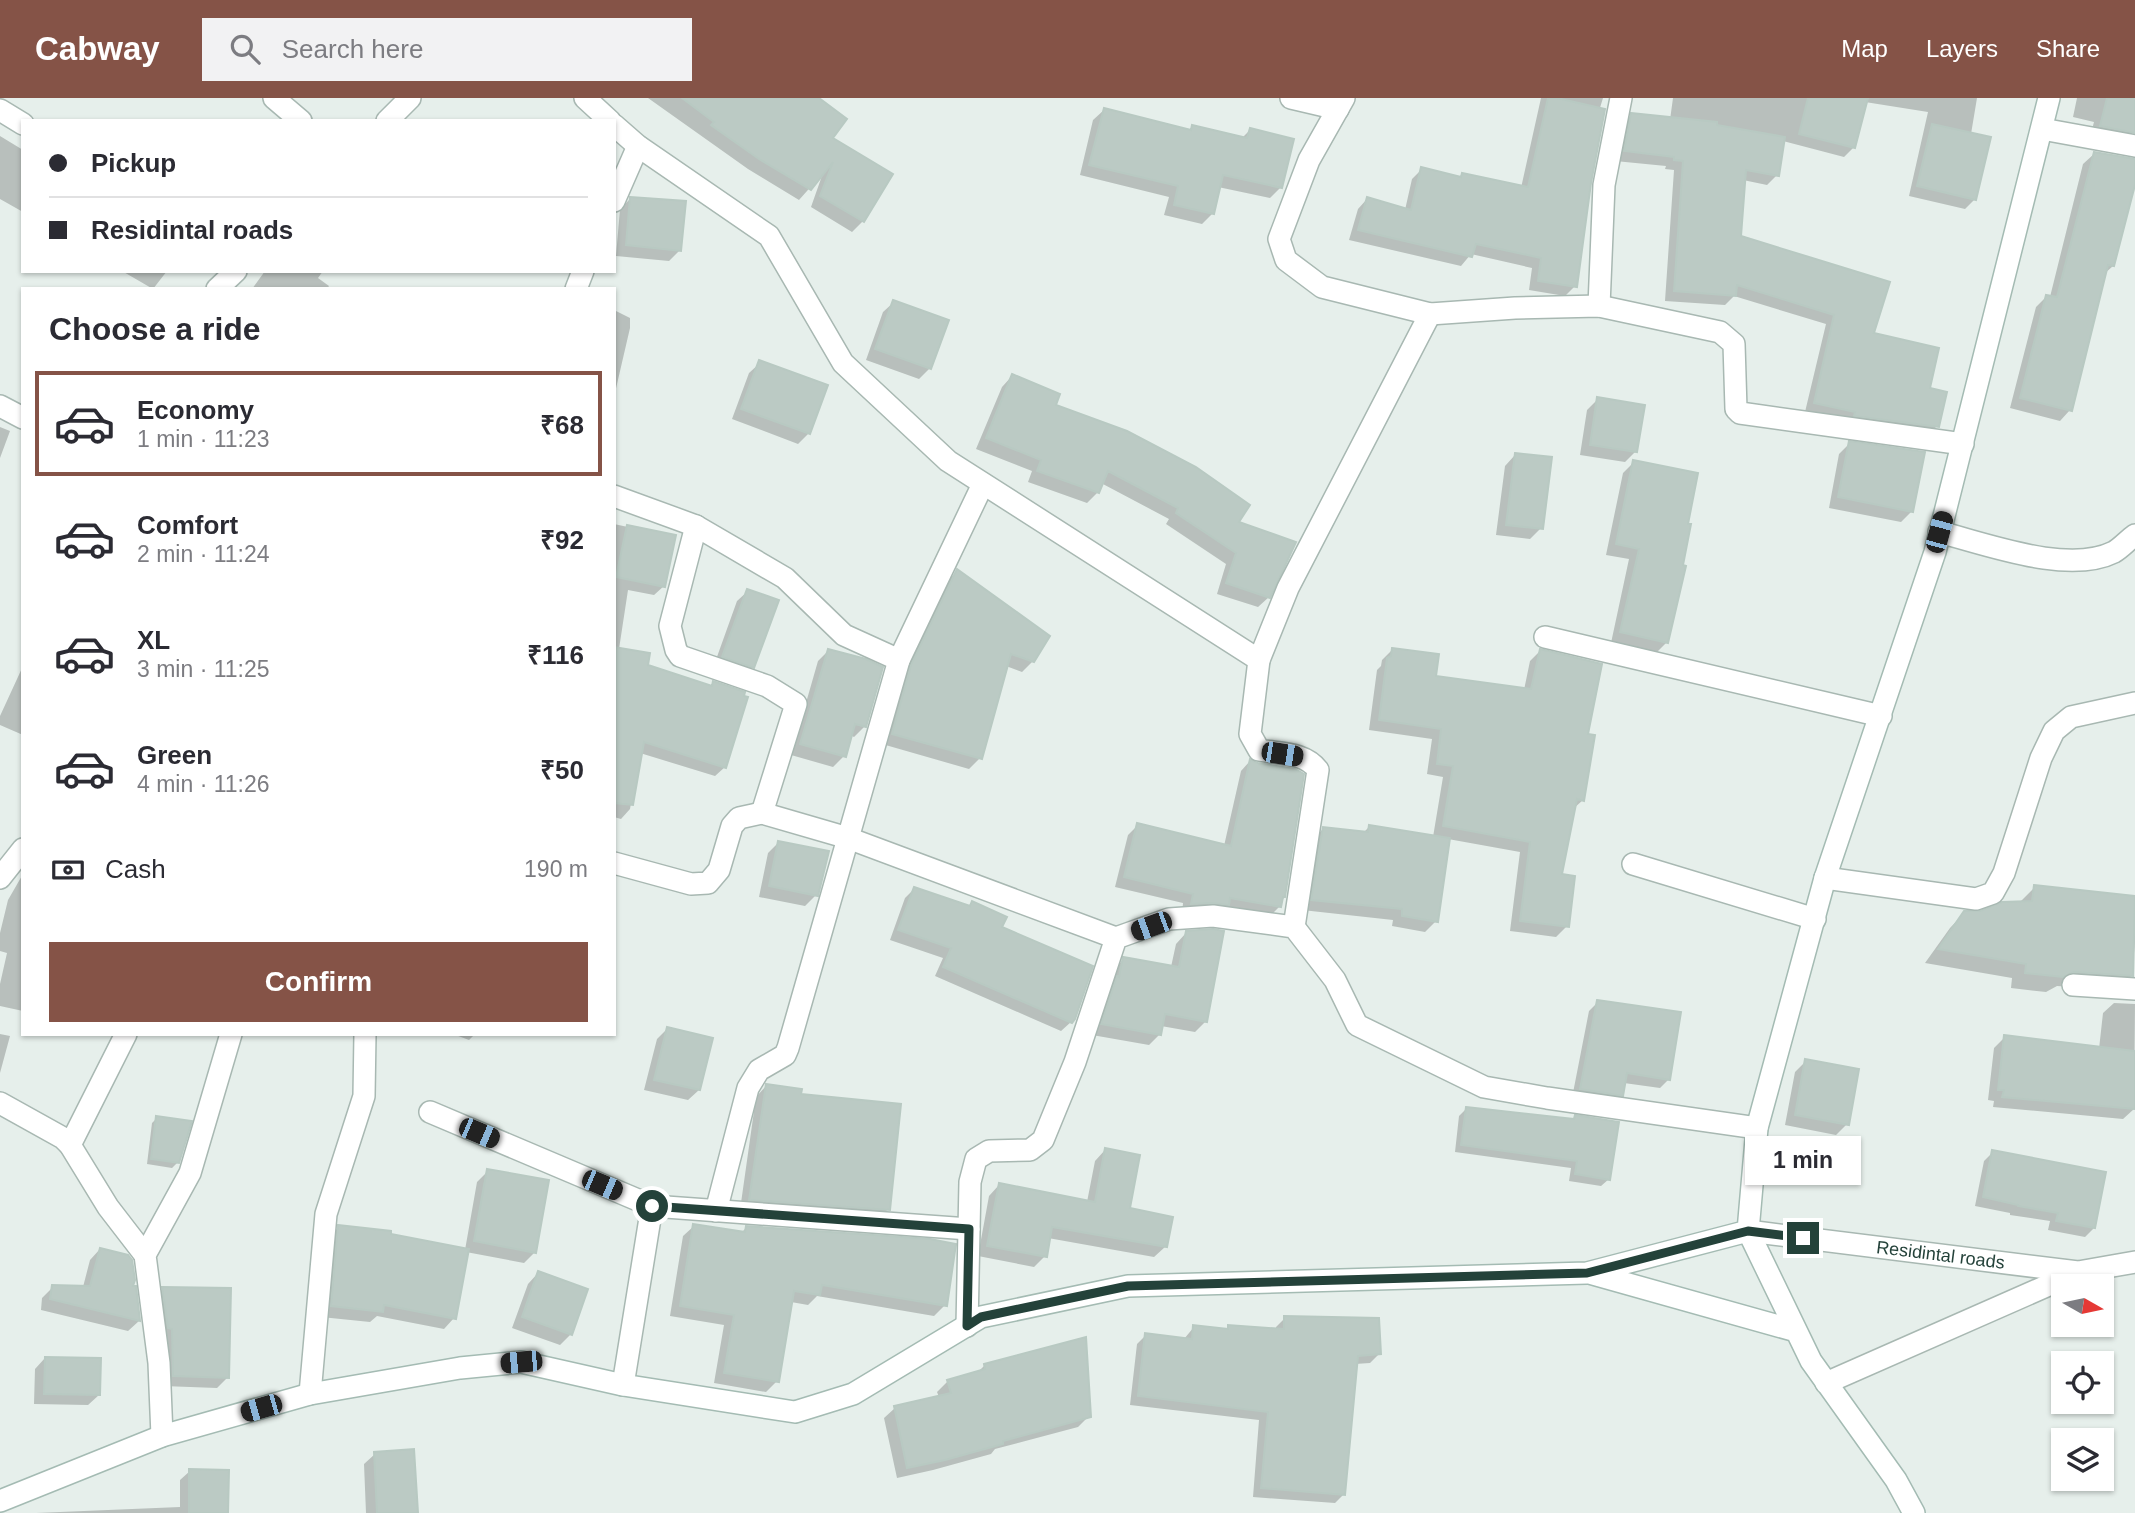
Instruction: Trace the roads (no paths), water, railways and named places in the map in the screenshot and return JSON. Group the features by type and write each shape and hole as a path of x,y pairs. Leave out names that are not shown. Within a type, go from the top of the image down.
{"street":[{"path":"274,98 299,119"},
{"path":"389,119 410,98"},
{"path":"585,98 608,119"},
{"path":"1291,98 1341,103 1309,160 1279,239 1286,260 1322,287 1430,314 1599,306 1726,335 1734,344 1736,409 1740,413 1963,444"},
{"path":"1599,306 1604,185 1621,98"},
{"path":"1914,1513 1896,1480 1811,1361 1748,1231 1757,1128 1825,878 1935,552 2049,98"},
{"path":"0,110 21,123"},
{"path":"616,127 638,146 769,236 843,363 948,461 1259,660"},
{"path":"2042,129 2135,146"},
{"path":"616,196 638,146"},
{"path":"219,287 234,273"},
{"path":"1294,927 1318,770 1312,762 1304,758 1259,750 1255,745 1250,734 1259,660 1288,589 1430,314"},
{"path":"0,406 21,417"},
{"path":"716,1211 748,1088 759,1070 785,1055 788,1048 899,660 983,484"},
{"path":"616,497 696,526 785,578 844,635 899,660"},
{"path":"696,526 670,626 676,650 680,656 767,687 796,704 762,813"},
{"path":"1939,532 2057,561 2090,559 2114,551 2135,535"},
{"path":"1545,637 1881,716"},
{"path":"1825,878 1976,900 1993,893 2004,873 2041,758 2054,731 2071,717 2135,703"},
{"path":"616,864 691,884 708,883 719,870 732,826 739,818 762,813 848,838 1115,938 1169,919 1213,916 1294,927 1335,980 1357,1025 1484,1087 1757,1128"},
{"path":"0,878 21,852"},
{"path":"1633,864 1815,919"},
{"path":"967,1326 970,1182 976,1159 989,1151 1030,1150 1043,1140 1075,1062 1115,938"},
{"path":"2073,985 2135,989"},
{"path":"70,1145 125,1036"},
{"path":"145,1255 190,1173 230,1036"},
{"path":"310,1394 326,1214 364,1096 365,1036"},
{"path":"0,1103 70,1145 108,1207 145,1255 159,1363 162,1436"},
{"path":"430,1112 652,1206 969,1229"},
{"path":"622,1385 652,1206"},
{"path":"0,1502 162,1436 310,1394 460,1368 521,1362 622,1385 795,1412 853,1394 981,1317 1128,1286 1587,1273 1748,1231"},
{"name":"Residintal roads","path":"1748,1231 2078,1272 2135,1262"},
{"path":"1826,1383 2078,1272"},
{"path":"1587,1273 1796,1331"}]}
